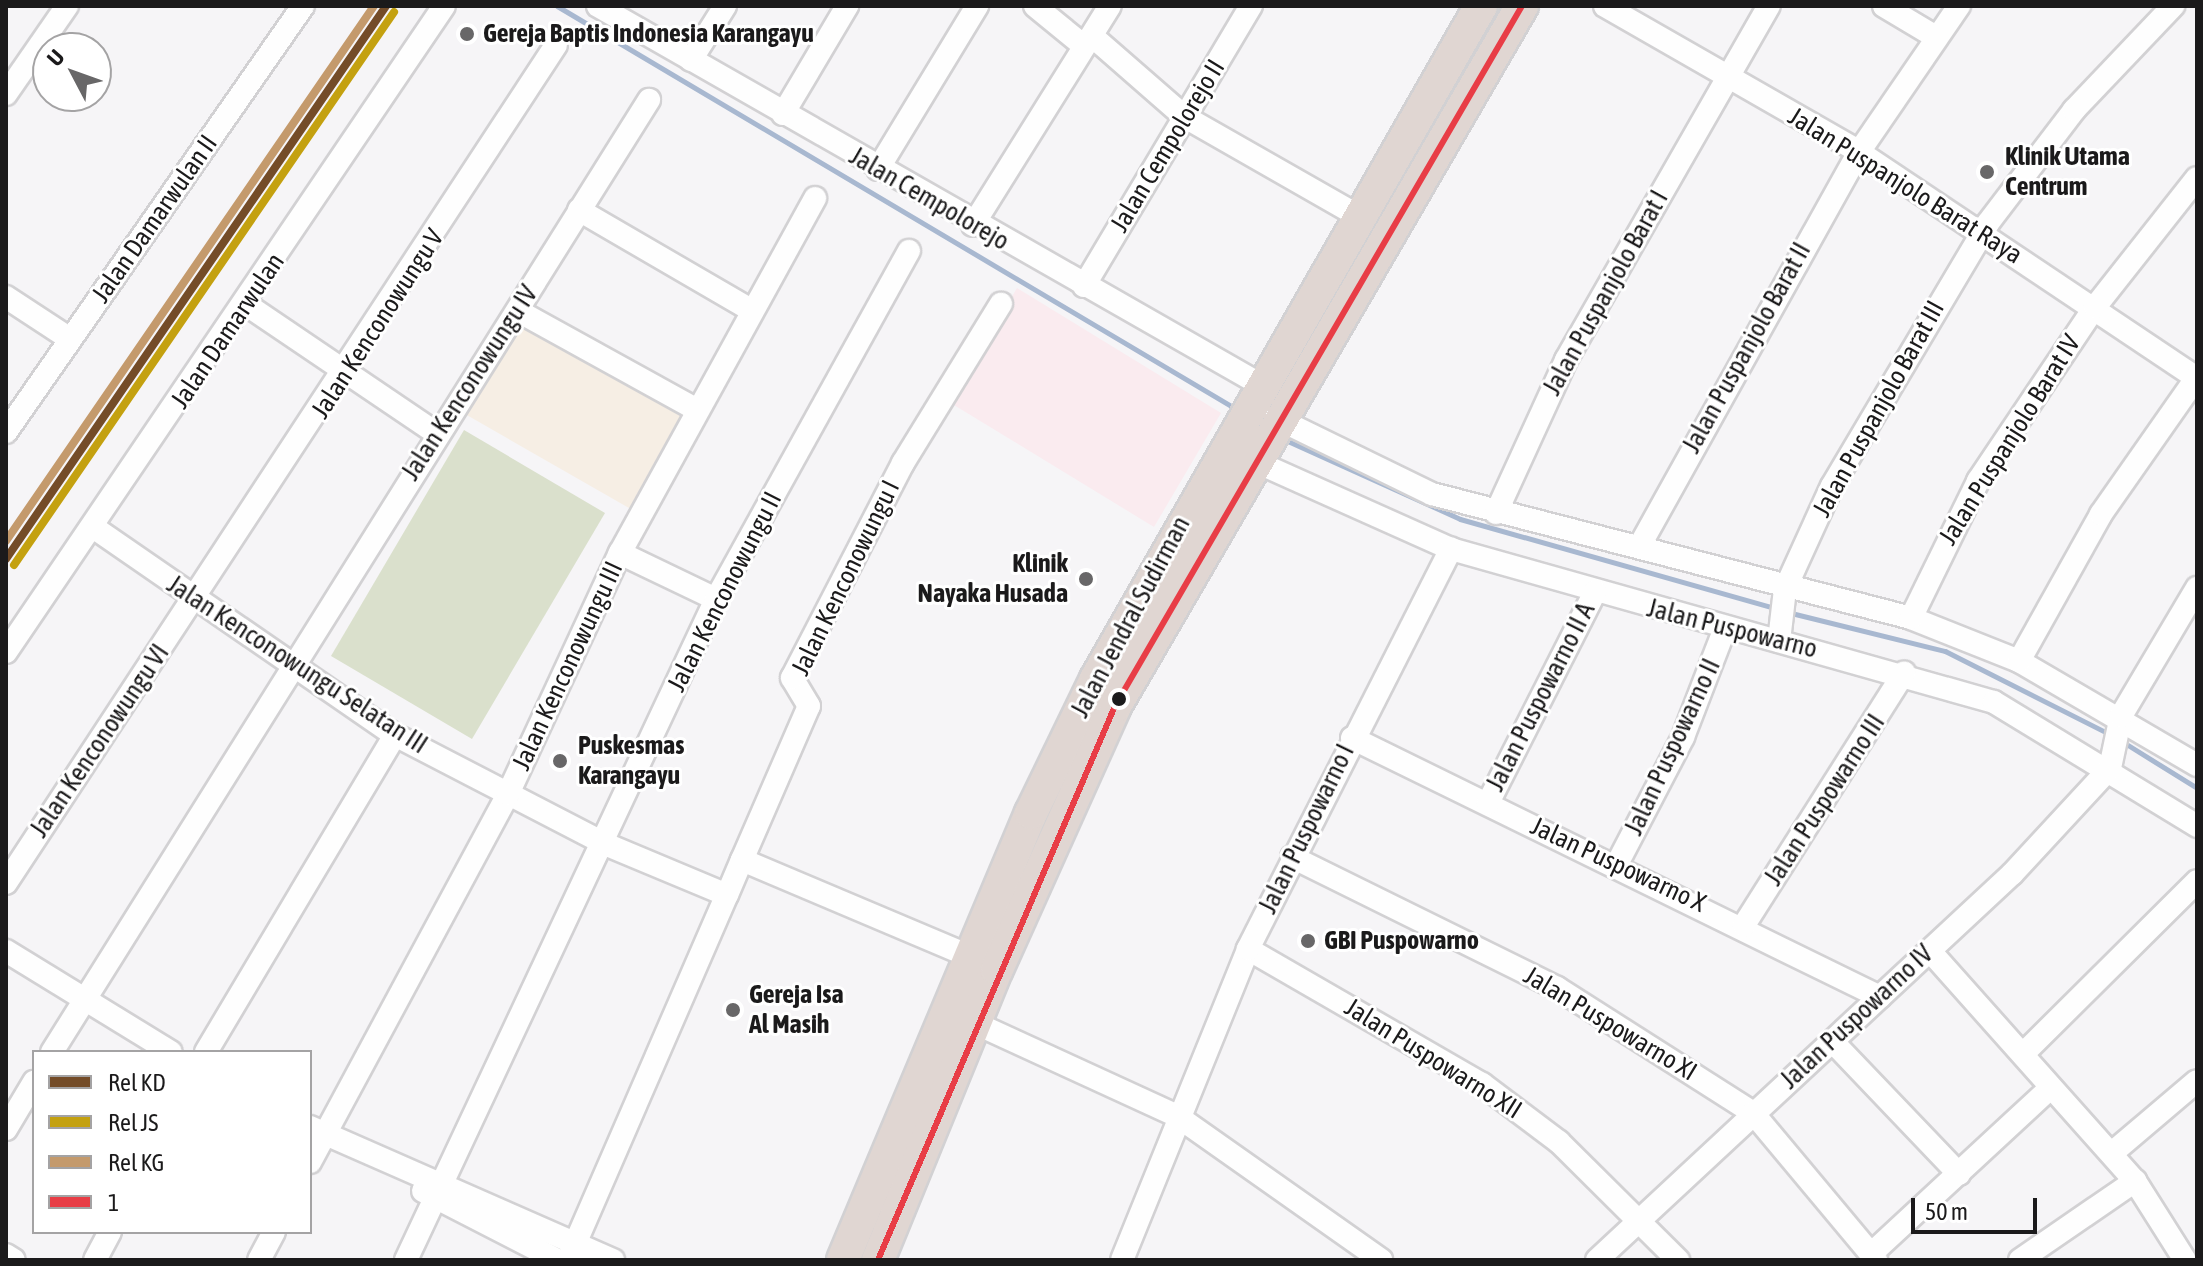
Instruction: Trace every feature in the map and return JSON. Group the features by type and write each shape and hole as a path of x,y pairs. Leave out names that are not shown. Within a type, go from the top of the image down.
{"highway":[{"name":"Jalan Jendral Sudirman","path":"878,1260 975,1023 1115,706 1254,457 1268,405 1360,217 1481,6"},
{"name":"Jalan Jendral Sudirman","path":"843,1260 969,956 1096,679 1233,429 1268,405 1522,6"}],"street":[{"path":"6,94 67,6"},
{"name":"Jalan Damarwulan II","path":"6,432 303,6"},
{"name":"Jalan Damarwulan","path":"6,652 247,305 444,6"},
{"name":"Jalan Cempolorejo","path":"598,6 973,225 1084,286 1268,405"},
{"path":"691,60 725,6"},
{"path":"783,114 847,6"},
{"path":"878,169 977,6"},
{"path":"1035,6 1097,27"},
{"path":"1083,6 1097,27 1185,117 1360,217"},
{"name":"Jalan Cempolorejo II","path":"1084,286 1251,6"},
{"name":"Jalan Puspanjolo Barat Raya","path":"1605,6 1726,79 1859,152 2197,378"},
{"name":"Jalan Puspanjolo Barat I","path":"1496,513 1566,360 1769,6"},
{"path":"1884,6 1936,37"},
{"name":"Jalan Puspanjolo Barat II","path":"1639,547 1859,152 1959,6"},
{"name":"Jalan Puspanjolo Barat III","path":"1782,614 1862,429 1982,233 2074,110 2168,7"},
{"path":"973,225 1097,27"},
{"name":"Jalan Kenconowungu V","path":"195,599 346,373 556,45"},
{"name":"Jalan Kenconowungu IV","path":"289,665 436,433 518,311 649,100"},
{"name":"Jalan Puspanjolo Barat IV","path":"1911,618 1951,525 2095,307 2197,178"},
{"name":"Jalan Kenconowungu III","path":"312,1153 317,1131 508,794 620,553 815,198"},
{"path":"579,210 751,310"},
{"name":"Jalan Kenconowungu II","path":"406,1260 605,844 716,599 909,251"},
{"path":"6,297 70,339"},
{"name":"Jalan Kenconowungu I","path":"742,860 809,706 792,678 903,463 1001,304"},
{"path":"247,305 436,433"},
{"path":"518,311 697,410"},
{"path":"2019,661 2101,514 2197,378"},
{"name":"Jalan Puspowarno","path":"1268,405 1432,494 1496,513 1639,547 1904,673 1994,702 2110,768 2197,826"},
{"name":"Jalan Puspowarno","path":"1254,457 1451,549 1725,628 1782,614 1911,618 2019,661 2117,728 2197,765"},
{"name":"Jalan Kenconowungu Selatan III","path":"93,527 289,665 395,735 605,844 727,895"},
{"name":"Jalan Puspowarno I","path":"1122,1260 1177,1116 1248,949 1352,738 1451,549"},
{"path":"620,553 716,599"},
{"path":"2110,768 2117,728 2197,588"},
{"name":"Jalan Puspowarno II A","path":"1488,803 1595,592"},
{"name":"Jalan Kenconowungu VI","path":"6,883 195,599"},
{"name":"Jalan Puspowarno II","path":"1617,864 1683,737 1725,628"},
{"path":"53,1050 289,665"},
{"name":"Jalan Puspowarno III","path":"1744,925 1904,673"},
{"path":"207,1050 395,735"},
{"name":"Jalan Puspowarno X","path":"1352,738 1744,925 1880,997"},
{"name":"Jalan Puspowarno IV","path":"1597,1260 1930,951 2110,768"},
{"name":"Jalan Puspowarno XI","path":"1292,857 1557,988 1753,1113 1874,1257"},
{"path":"572,1252 742,860 969,956"},
{"path":"2023,1054 2197,881"},
{"name":"Jalan Puspowarno XII","path":"1248,949 1482,1084 1640,1219 1678,1260"},
{"path":"6,951 82,1001 168,1050"},
{"path":"1930,951 2050,1088 2112,1153 2135,1181 2185,1260"},
{"path":"975,1023 1177,1116 1381,1260"},
{"path":"1832,1041 1959,1174"},
{"path":"2112,1153 2197,1081"},
{"path":"6,1129 32,1085"},
{"path":"1874,1257 2050,1088"},
{"path":"317,1131 439,1192 557,1260"},
{"path":"2020,1260 2135,1181"},
{"path":"439,1192 572,1252 613,1260"},
{"path":"95,1260 109,1234"},
{"path":"259,1260 273,1234"},
{"path":"6,1255 14,1260"}],"shaded area":[{"path":"1017,288 1221,413 1154,527 949,402"},
{"path":"524,318 694,412 636,512 465,414"}],"green space":[{"path":"464,430 605,513 472,739 331,656"}],"waterway":[{"path":"557,6 1236,409"},
{"path":"1281,438 1460,519 1777,609"},
{"path":"1787,612 1945,651 2111,735"},
{"path":"2123,742 2197,788"}],"rail line":[{"name":"KG","path":"6,541 374,6"},
{"name":"KD","path":"6,559 386,6"},
{"name":"JS","path":"14,565 394,12"}],"transit line":[{"name":"1","path":"878,1260 1115,706 1522,6"}],"place":[{"name":"Gereja Baptis Indonesia Karangayu","path":"467,34"},
{"name":"Klinik Utama Centrum","path":"1987,172"},
{"name":"Klinik Nayaka Husada","path":"1086,579"},
{"name":"Puskesmas Karangayu","path":"560,761"},
{"name":"GBI Puspowarno","path":"1308,941"},
{"name":"Gereja Isa Al Masih","path":"733,1010"}]}
